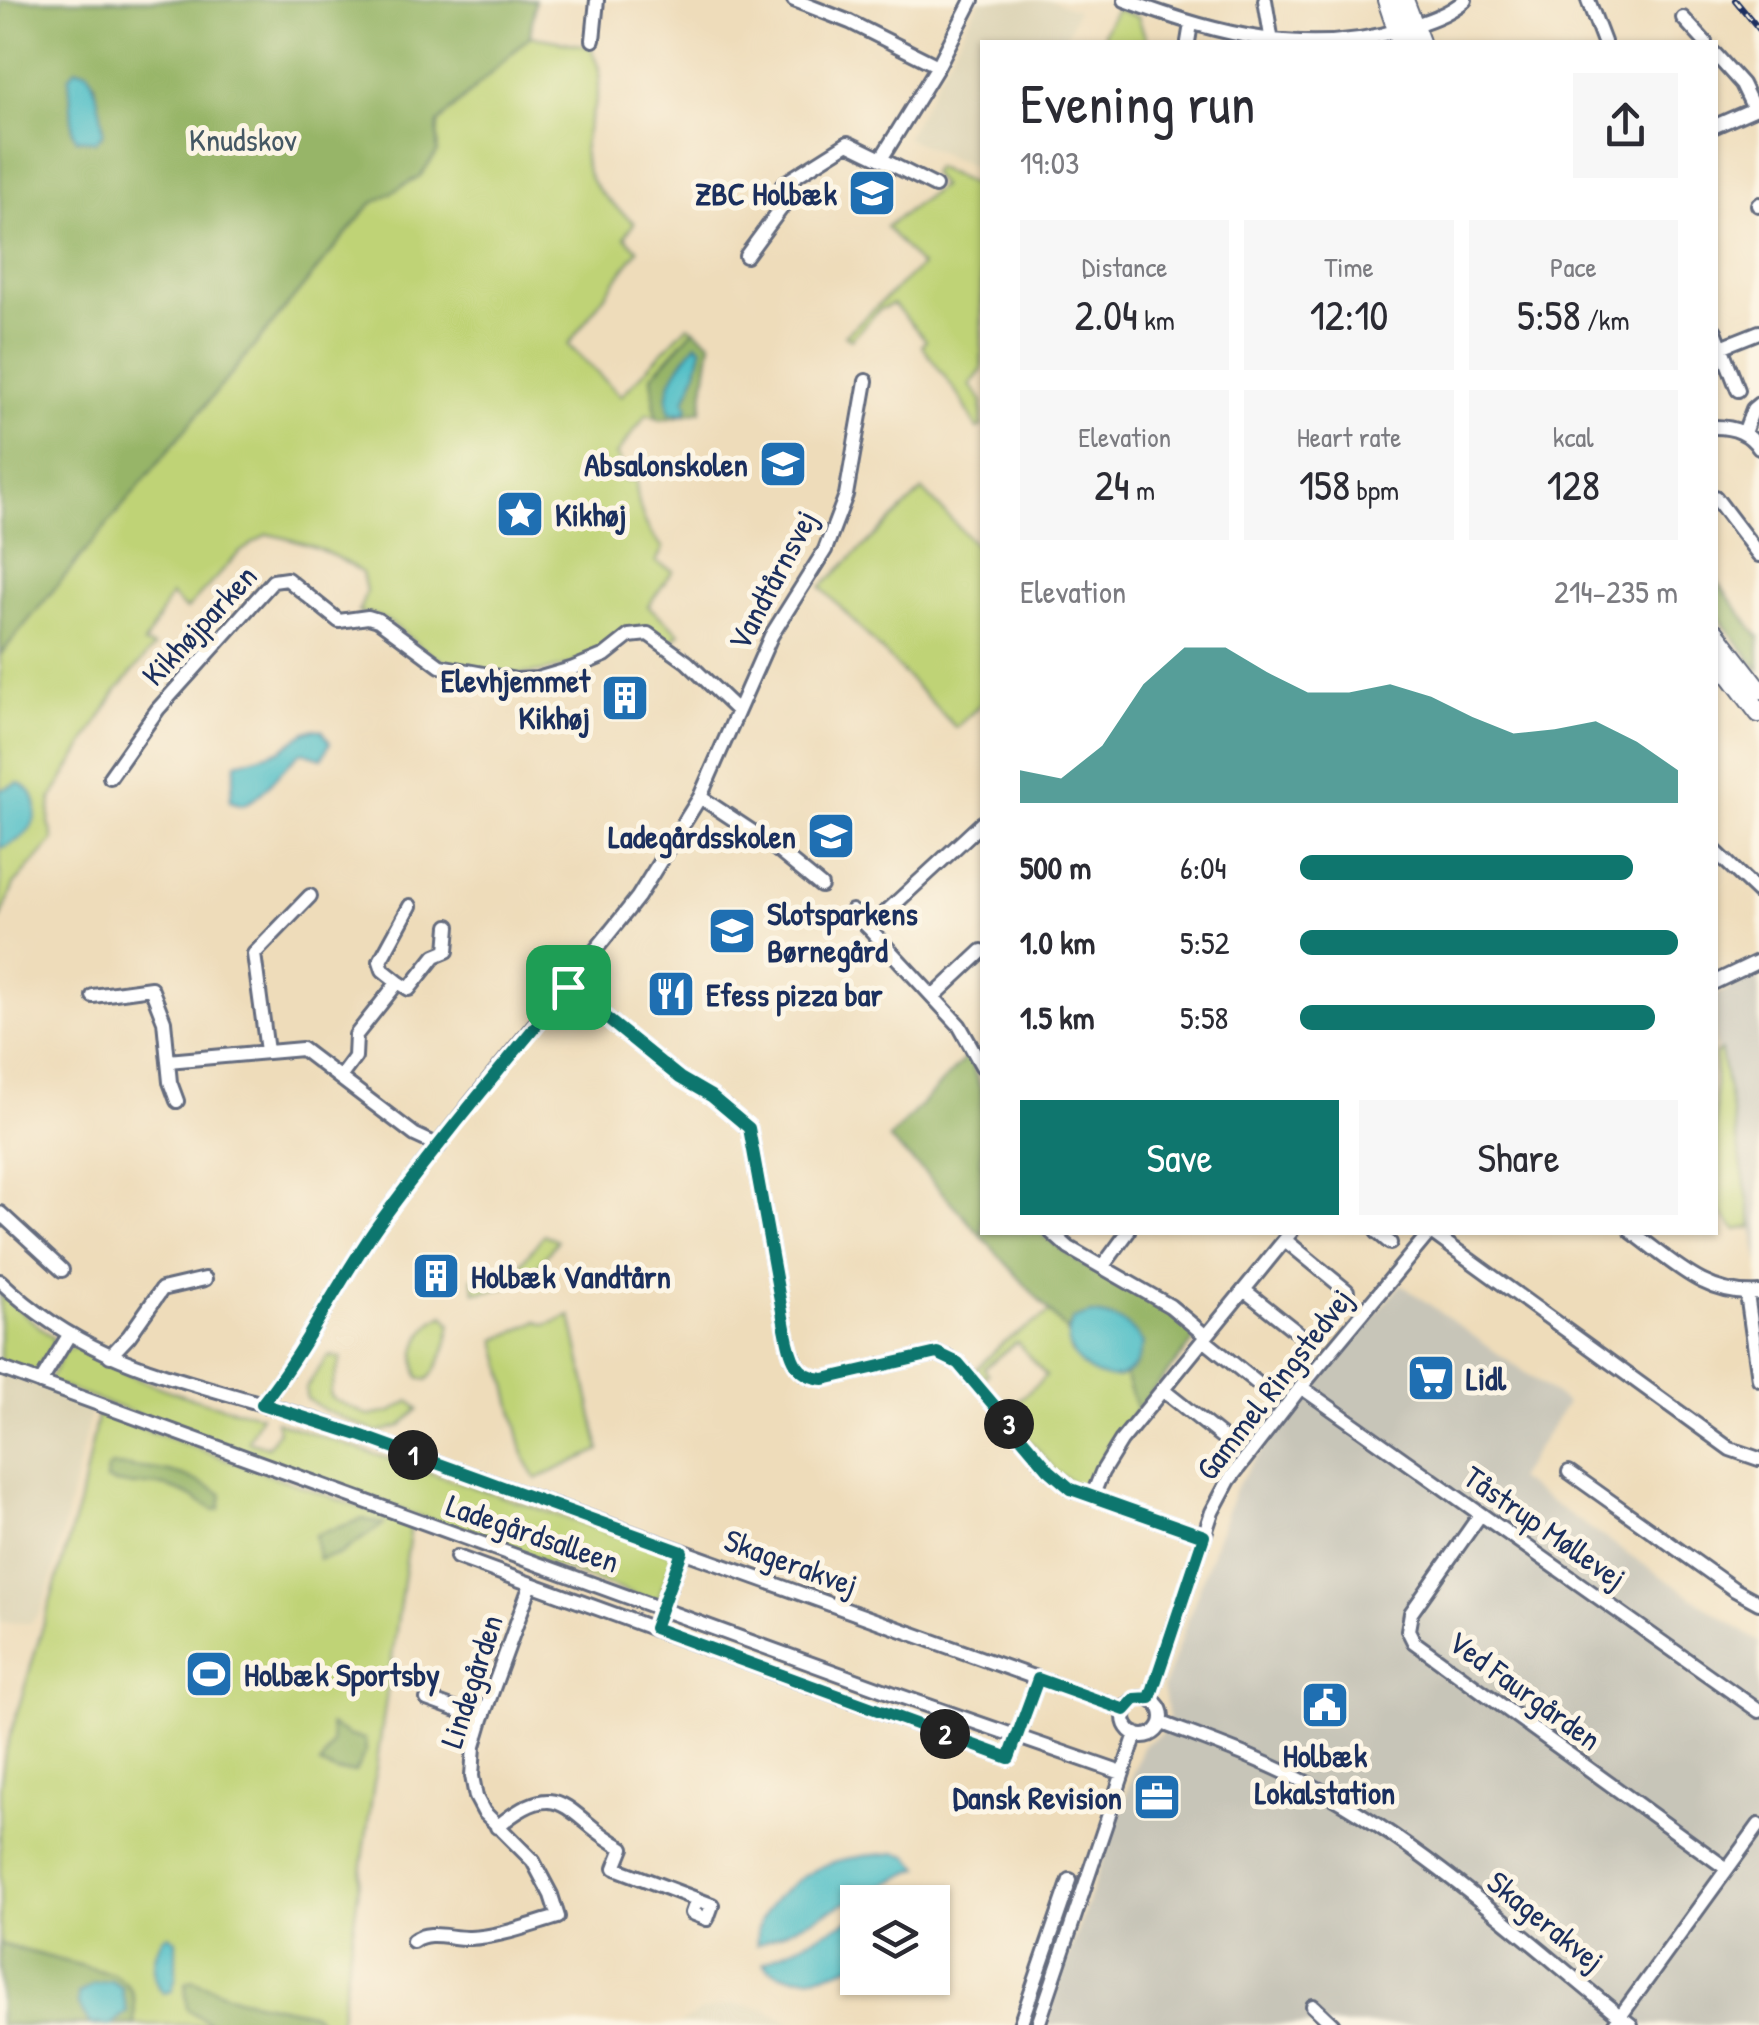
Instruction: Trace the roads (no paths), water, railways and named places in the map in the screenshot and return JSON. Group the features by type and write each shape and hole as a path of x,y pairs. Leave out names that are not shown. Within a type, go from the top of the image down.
{"main road":[{"path":"1387,0 1408,35"},
{"path":"1404,0 1408,35"},
{"path":"1718,637 1759,690"},
{"path":"1718,658 1759,713"}],"street":[{"path":"592,40 597,0"},
{"path":"794,0 850,22 938,66"},
{"path":"881,159 938,66 972,0"},
{"path":"1265,0 1272,40"},
{"path":"1350,40 1408,35 1465,0"},
{"path":"1588,0 1603,40"},
{"path":"1132,1 1191,24 1260,40"},
{"path":"1683,18 1703,40"},
{"path":"1188,40 1191,24"},
{"path":"1718,57 1742,84 1754,110 1718,125"},
{"path":"746,256 788,198 783,184 848,144 935,186"},
{"path":"1721,347 1759,332"},
{"path":"1718,339 1738,390"},
{"name":"Vandtårnsvej","path":"262,1404 286,1373 337,1284 435,1151 638,897 698,802 784,612 825,550 846,494 866,381"},
{"path":"1744,433 1753,409 1759,404"},
{"path":"1718,427 1744,433 1759,448"},
{"path":"1718,501 1759,555"},
{"name":"Kikhøjparken","path":"110,777 158,709 273,580 281,578 339,621 378,620 440,666 516,680 592,662 629,636 648,634 740,705"},
{"path":"698,802 765,840 822,886"},
{"path":"868,928 980,825"},
{"path":"1718,854 1759,893"},
{"path":"266,1051 254,954 310,896"},
{"path":"410,906 380,961 383,970 409,989 435,956 446,951 449,926"},
{"path":"852,911 934,996 965,1034 980,1061"},
{"path":"934,996 980,953"},
{"path":"1718,981 1759,961"},
{"path":"340,1076 355,1057 356,1035 398,982"},
{"path":"568,987 749,1128 791,1357 798,1369 812,1378 824,1379 927,1354 945,1355 958,1363 1054,1476 1071,1489 1204,1536"},
{"path":"92,996 152,988 164,1021 177,1101"},
{"path":"168,1061 302,1049 435,1151"},
{"path":"3,1223 62,1270"},
{"path":"1055,1235 1170,1306 1268,1391"},
{"path":"1103,1266 1126,1235"},
{"path":"1381,1235 1390,1242"},
{"name":"Gammel Ringstedvej","path":"1150,1698 1216,1504 1236,1469 1428,1235"},
{"path":"1435,1235 1734,1452 1759,1459"},
{"path":"1636,1235 1712,1288 1753,1294 1759,1379"},
{"path":"1092,1497 1110,1456 1288,1236 1347,1291"},
{"path":"110,1356 162,1289 204,1279"},
{"name":"Skagerakvej","path":"0,1282 70,1335 124,1363 164,1378 283,1410 1125,1710"},
{"path":"1244,1290 1307,1340"},
{"path":"40,1382 70,1335"},
{"path":"124,1363 129,1336"},
{"name":"Ladegårdsalleen","path":"0,1368 1122,1774"},
{"name":"Vandtårnsvej","path":"283,1410 286,1373"},
{"name":"Tåstrup Møllevej","path":"1300,1387 1759,1711"},
{"path":"1163,1390 1222,1437"},
{"path":"1569,1472 1759,1603"},
{"name":"Ved Faurgården","path":"1480,1515 1411,1613 1408,1630 1414,1642 1728,1869"},
{"path":"654,1628 682,1552"},
{"path":"457,1557 1009,1758 1038,1679"},
{"name":"Lindegården","path":"413,1941 421,1935 481,1936 558,1917 538,1869 497,1827 476,1797 472,1776 474,1746 482,1719 531,1584"},
{"path":"1150,1698 1161,1708 1162,1722 1151,1734 1136,1734 1126,1724 1125,1710 1135,1699 1150,1698"},
{"path":"427,1699 482,1719"},
{"name":"Skagerakvej","path":"1162,1722 1281,1770 1377,1825 1460,1886 1622,2022"},
{"path":"1038,2025 1136,1734"},
{"path":"497,1827 528,1804 544,1800 563,1804 623,1848 616,1868 697,1899"},
{"path":"1622,2022 1759,1824"},
{"path":"1020,2025 1070,1880"},
{"path":"1030,1996 1046,2002"},
{"path":"1314,2006 1333,2025"}],"water":[{"path":"76,69 88,71 96,93 103,134 96,141 76,139 73,132 69,77"},
{"path":"697,343 702,348 685,400 688,408 684,413 670,413 670,384"},
{"path":"314,729 322,730 330,743 322,758 302,752 251,801 243,805 230,801 236,763 281,750"},
{"path":"18,783 33,797 35,818 22,837 0,848 0,790"},
{"path":"1091,1314 1121,1322 1143,1343 1136,1363 1125,1374 1100,1376 1087,1370 1070,1348 1068,1334 1073,1320"},
{"path":"896,1853 909,1856 920,1868 884,1885 840,1885 840,1906 757,1945 763,1916 784,1890 827,1864"},
{"path":"840,1924 840,1969 796,1977 763,1963"},
{"path":"168,1935 176,1940 176,1976 172,1991 163,1993 154,1965 163,1937"},
{"path":"111,1981 122,1988 127,2011 111,2025 90,2024 78,2005 78,1994 94,1984"}],"railway":[{"path":"1735,0 1759,29"}],"place":[{"name":"ZBC Holbæk","path":"872,193"},
{"name":"Absalonskolen","path":"783,464"},
{"name":"Kikhøj","path":"520,514"},
{"name":"Elevhjemmet Kikhøj","path":"625,698"},
{"name":"Ladegårdsskolen","path":"831,836"},
{"name":"Slotsparkens Børnegård","path":"732,931"},
{"name":"Efess pizza bar","path":"671,994"},
{"name":"Holbæk Vandtårn","path":"436,1276"},
{"name":"Lidl","path":"1431,1378"},
{"name":"Holbæk Sportsby","path":"209,1674"},
{"name":"Holbæk Lokalstation","path":"1325,1705"},
{"name":"Dansk Revision","path":"1157,1797"}],"park label":[{"name":"Knudskov","path":"243,139"}]}
